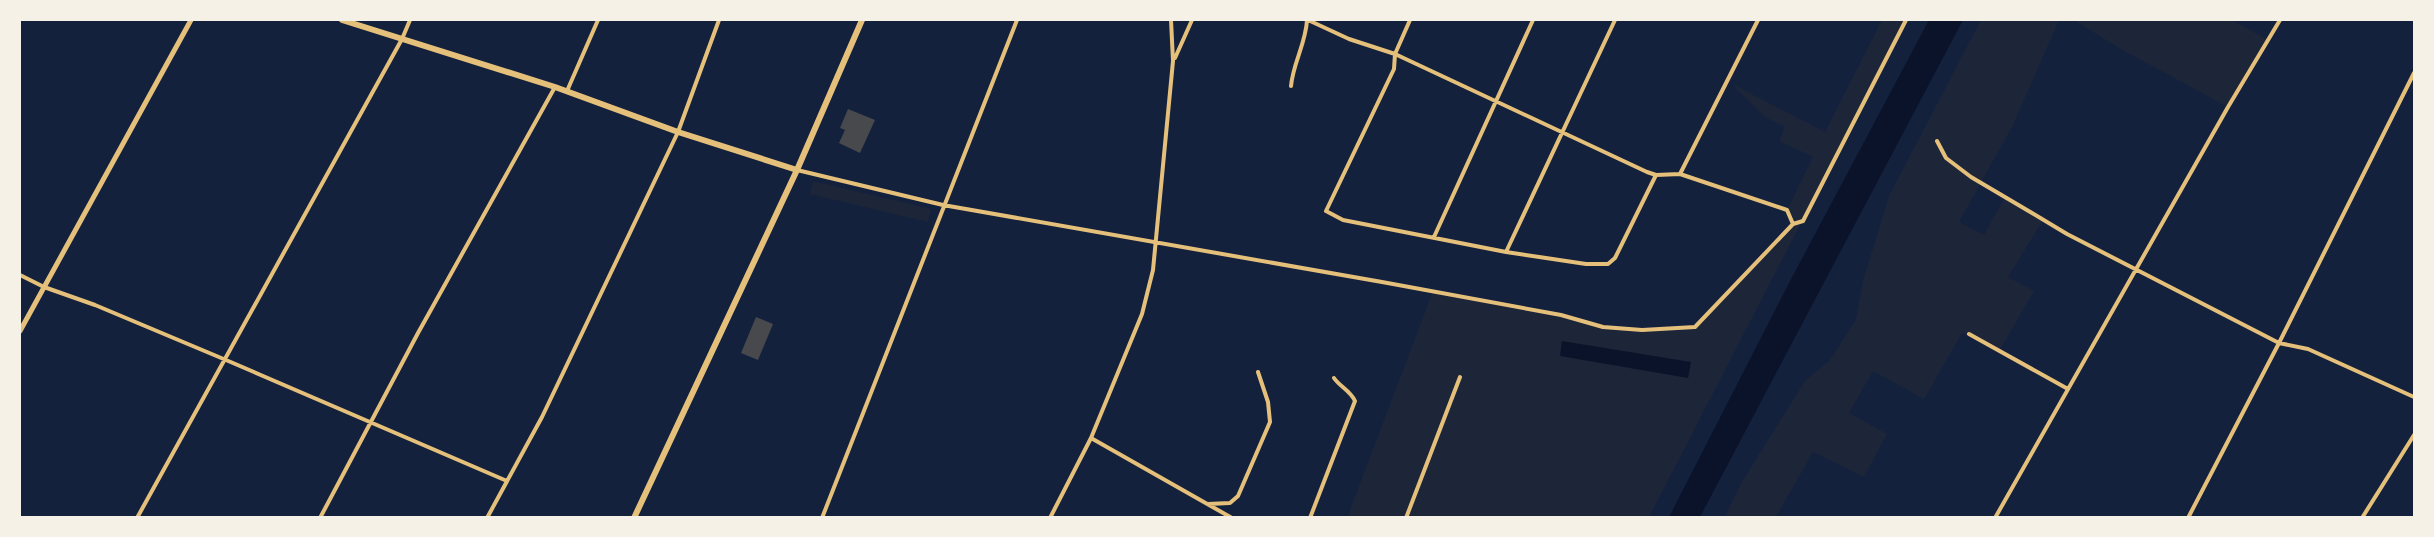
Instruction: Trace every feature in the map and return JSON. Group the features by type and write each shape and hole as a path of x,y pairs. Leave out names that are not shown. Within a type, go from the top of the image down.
{"main road":[{"path":"342,20 555,87 678,132 796,170"},
{"path":"634,518 796,170 862,20"}],"street":[{"path":"20,331 191,20"},
{"path":"137,518 402,39 410,20"},
{"path":"567,92 598,20"},
{"path":"487,518 542,417 678,132 719,20"},
{"path":"822,518 1017,20"},
{"path":"1050,518 1091,438 1142,314 1153,270 1173,61 1172,20"},
{"path":"1173,61 1192,20"},
{"path":"1291,86 1292,71 1307,31 1308,20 1349,39 1395,54 1656,175 1680,174 1787,210 1793,224"},
{"path":"1410,20 1395,54 1394,69 1326,211 1343,220 1506,252 1595,265 1608,264 1615,258 1656,175"},
{"path":"1434,237 1494,101 1533,20"},
{"path":"1506,252 1560,132 1615,20"},
{"path":"1680,174 1758,20"},
{"path":"796,170 943,205 1534,310 1603,327 1642,330 1695,327 1793,224 1803,221 1906,20"},
{"path":"1995,518 2280,20"},
{"path":"2188,518 2415,73"},
{"path":"320,518 370,422 555,87"},
{"path":"1937,141 1946,158 1971,177 2067,234 2279,343 2308,349 2415,397"},
{"path":"20,275 44,287 95,305 226,360 507,481"},
{"path":"1969,334 2068,389"},
{"path":"1209,504 1230,503 1238,496 1270,422 1268,402 1258,372"},
{"path":"1406,518 1460,376"},
{"path":"1310,518 1354,401 1351,393 1339,386 1334,378"},
{"path":"2362,518 2415,435"},
{"path":"1091,438 1232,518"}],"shaded area":[{"path":"1882,20 1906,20 1649,517 1347,518 1433,291 1561,315 1603,327 1642,330 1695,327 1792,224 1787,210 1813,157 1779,141 1785,127 1765,117 1732,84 1825,132"},
{"path":"1929,20 1963,20 1700,517 1669,517 1790,281"},
{"path":"1981,20 2059,20 2013,125 1959,222 1984,235 2005,197 2043,220 2008,277 2034,291 1999,351 1962,333 1924,399 1873,371 1849,413 1887,434 1864,477 1813,452 1776,517 1724,518 1743,480 1805,381 1830,360 1856,320 1863,281 1889,196"},
{"path":"2074,20 2232,20 2268,40 2228,107 2119,48"},
{"path":"813,181 931,209 928,222 810,194"},
{"path":"1562,341 1691,362 1688,378 1560,356"}],"building":[{"path":"848,109 875,120 860,153 839,143 845,130 840,128"},
{"path":"756,317 773,324 758,360 741,353"}]}
